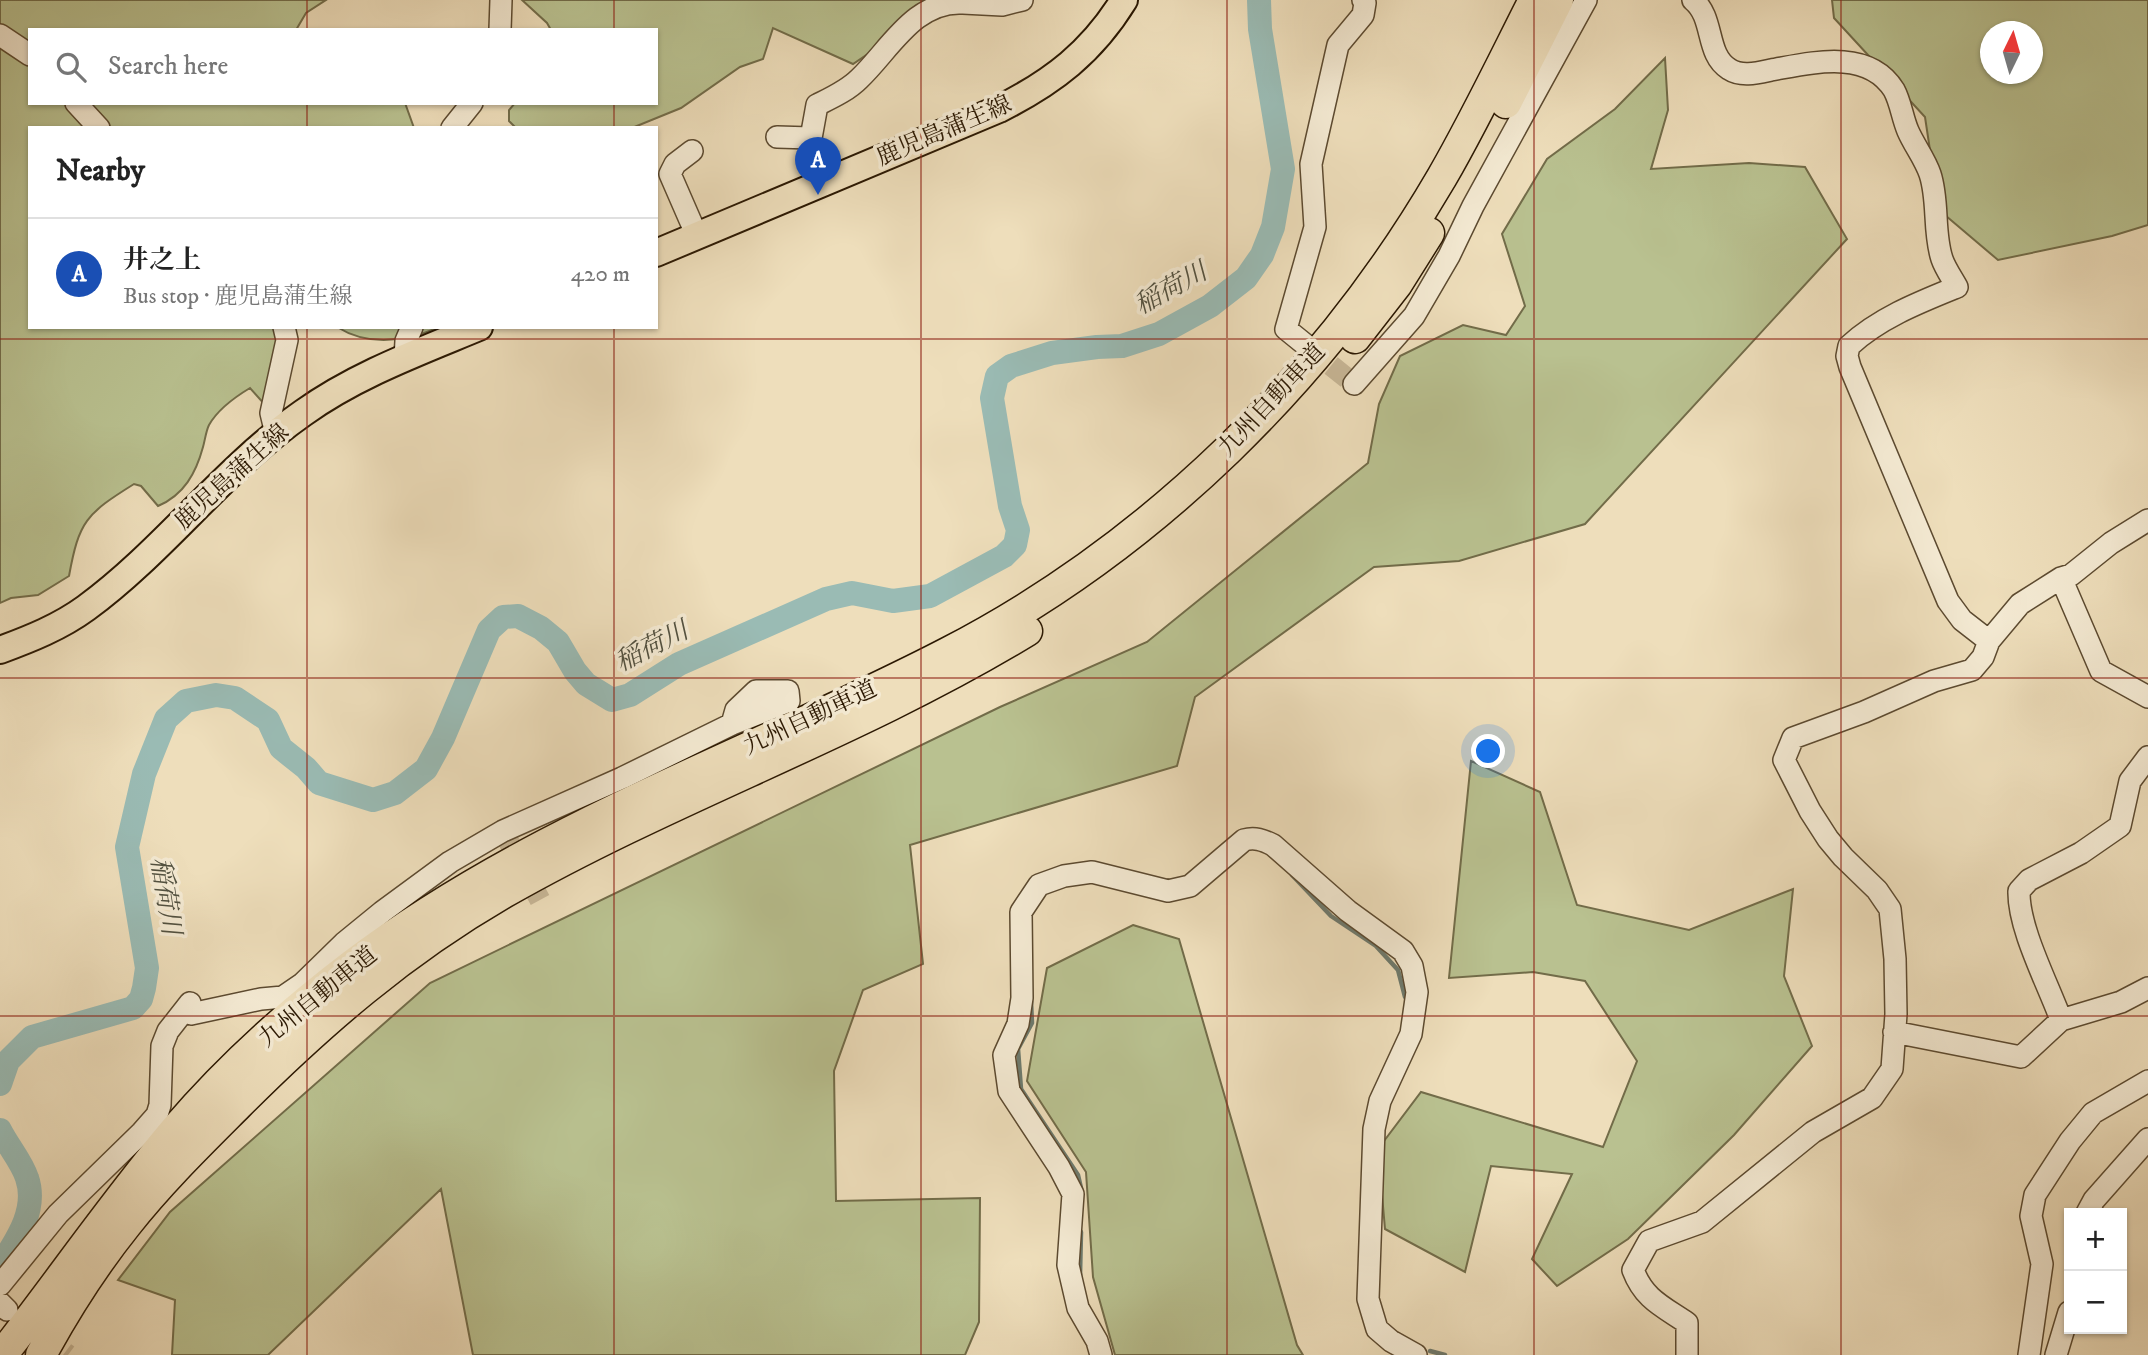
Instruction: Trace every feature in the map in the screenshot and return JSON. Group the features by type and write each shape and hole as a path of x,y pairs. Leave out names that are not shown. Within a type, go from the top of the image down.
{"highway":[{"name":"九州自動車道","path":"2,1355 176,1128 232,1069 351,966 423,915 556,838 876,688 1014,615 1146,522 1211,466 1280,397 1379,273 1440,180 1485,99 1534,0"},
{"name":"九州自動車道","path":"41,1355 89,1274 129,1221 253,1090 311,1033 367,985 434,936 517,886 660,813 885,708 962,669 1025,632 1080,597 1158,538 1226,479 1296,409 1397,284 1471,166 1558,0"}],"main road":[{"name":"鹿児島蒲生線","path":"658,252 999,109 1033,92 1063,72 1087,48 1124,0"},
{"name":"鹿児島蒲生線","path":"2,645 44,633 85,609 276,434 303,413 366,376 474,329"}],"street":[{"path":"500,0 500,28"},
{"path":"825,181 811,138 817,105 858,80 884,47 930,7 950,1 1002,5 1021,0"},
{"path":"1307,345 1286,329 1315,227 1311,164 1338,45 1363,15 1363,0"},
{"path":"1354,384 1414,316 1586,0"},
{"path":"1693,0 1709,24 1715,55 1730,70 1748,75 1813,62 1850,62 1881,74 1893,89 1900,104 1907,129 1930,174 1942,259 1957,287 1913,305 1878,326 1849,346 1847,355 1948,601 1962,620 1989,641"},
{"path":"0,34 28,54"},
{"path":"78,105 97,126"},
{"path":"454,126 470,105"},
{"path":"776,137 811,138"},
{"path":"692,151 675,164 670,174 697,236"},
{"path":"276,434 271,413 287,340 284,329"},
{"path":"405,358 406,341 411,329"},
{"path":"1687,1355 1686,1323 1640,1288 1633,1270 1648,1241 1702,1222 1813,1132 1872,1098 1892,1069 1896,1014 1895,959 1889,909 1877,890 1828,839 1810,811 1784,757 1793,738 1864,712 1934,681 1972,670 1983,657 1989,641 2020,604 2061,578 2071,575 2111,543 2148,520"},
{"path":"2061,578 2101,671 2148,697"},
{"path":"0,1285 40,1233 157,1115 160,1105 162,1046 168,1031 190,1003 191,1014 283,997 302,984 344,943 382,912 450,862 503,831 622,778 732,724"},
{"path":"2062,1020 2026,930 2019,906 2019,891 2029,880 2081,853 2120,826 2130,781 2148,757"},
{"path":"1101,1355 1097,1341 1078,1308 1068,1265 1073,1194 1059,1167 1009,1091 1004,1055 1018,1024 1022,998 1021,912 1039,885 1064,876 1091,872 1168,891 1190,886 1244,841 1258,839 1273,845 1348,911 1402,951 1412,966 1417,992 1411,1034 1380,1101 1374,1129 1368,1299 1377,1329 1391,1341 1416,1355"},
{"path":"1894,1032 2021,1057 2062,1020 2121,1002 2148,988"},
{"path":"2029,1355 2042,1264 2031,1216 2035,1195 2070,1141 2093,1113 2148,1080"},
{"path":"2090,1208 2148,1139"},
{"path":"2056,1355 2064,1329"}],"green space":[{"path":"0,0 326,0 306,13 297,28 28,28 28,105 406,105 413,126 28,126 28,329 280,329 266,406 250,388 222,409 209,425 197,466 188,482 175,496 158,506 141,486 134,484 105,503 87,521 77,543 69,576 38,595 11,598 0,603"},
{"path":"522,0 947,0 853,64 773,28 763,59 740,67 681,108 637,126 514,126 509,121 509,110 513,105 658,105 658,28 550,28"},
{"path":"1832,0 2148,0 2148,225 2112,236 1998,260 1939,210 1925,117 1834,18"},
{"path":"1665,58 1668,110 1651,169 1749,163 1805,167 1847,239 1585,524 1459,561 1374,567 1195,697 1177,766 910,845 923,964 863,990 834,1071 836,1201 980,1198 979,1322 965,1355 473,1355 441,1189 268,1355 172,1355 175,1300 118,1280 170,1212 430,983 1000,707 1147,642 1368,463 1379,404 1400,356 1463,325 1506,335 1525,306 1502,234 1547,159 1615,109"},
{"path":"341,329 434,329 414,336 388,340"},
{"path":"1471,761 1540,792 1577,905 1689,930 1793,889 1784,976 1812,1046 1734,1135 1628,1239 1557,1286 1532,1259 1572,1174 1491,1166 1465,1272 1385,1229 1378,1149 1421,1092 1603,1147 1637,1061 1585,981 1533,972 1449,978"},
{"path":"1133,925 1179,939 1297,1345 1303,1355 1115,1355 1093,1277 1086,1172 1027,1081 1047,968"}],"waterway":[{"name":"稲荷川","path":"0,1084 8,1061 32,1037 133,1008 141,999 147,968 127,847 144,774 166,719 186,701 216,695 235,698 268,720 281,748 306,768 319,783 373,800 395,793 426,769 443,738 489,630 503,617 518,616 541,628 558,642 586,684 612,700 630,695 679,664 826,599 852,593 893,601 930,596 1004,556 1015,545 1018,530 1010,506 992,398 997,376 1011,366 1052,353 1122,346 1159,334 1210,306 1246,278 1262,255 1273,227 1283,169 1260,29 1259,0"},
{"path":"1292,875 1331,916 1376,946 1398,970 1405,997"},
{"path":"1031,1001 1032,1023 1018,1049 1021,1089 1078,1175 1081,1188"},
{"name":"稲荷川","path":"0,1130 25,1172 30,1190 24,1225 0,1266"},
{"path":"1080,1276 1081,1232"},
{"path":"1430,1351 1445,1355"}],"tunnel":[{"path":"1307,346 1354,384"},
{"path":"503,831 540,900"},
{"path":"40,1334 68,1355"}],"place":[{"name":"井之上","path":"818,195"}]}
